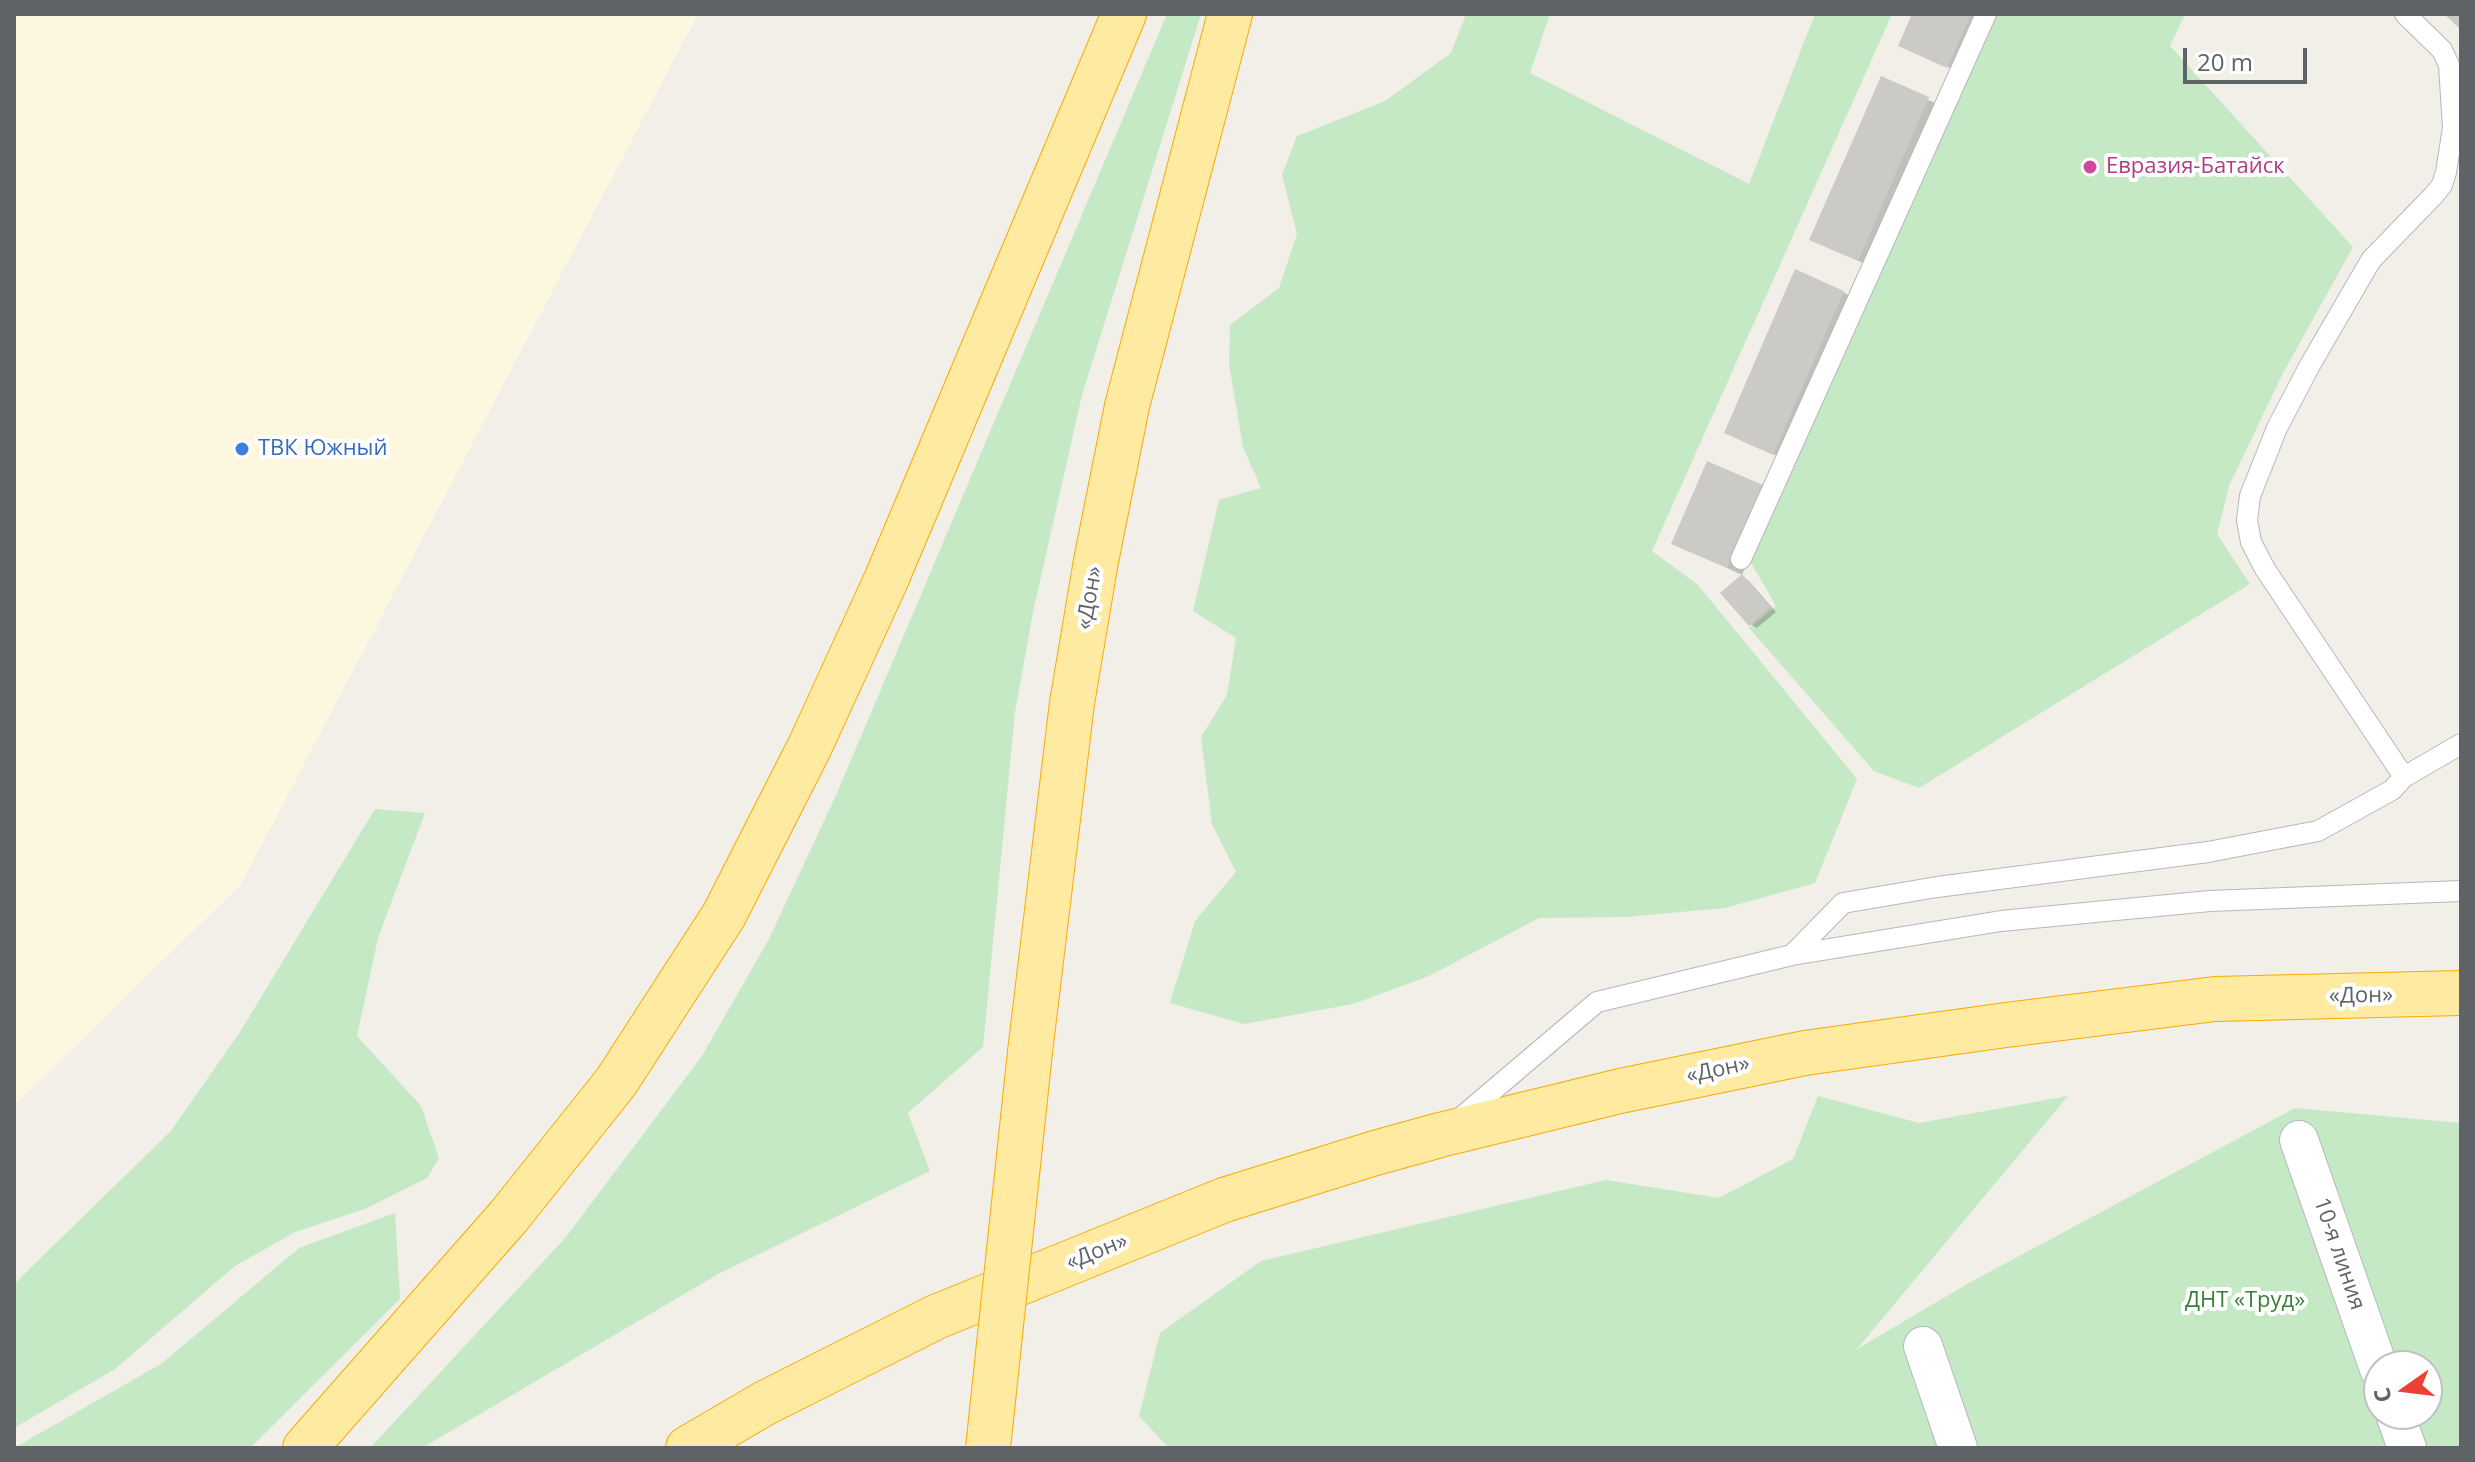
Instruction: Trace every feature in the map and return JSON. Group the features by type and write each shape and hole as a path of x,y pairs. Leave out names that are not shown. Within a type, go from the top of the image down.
{"highway":[{"path":"305,1448 509,1216 616,1082 724,915 810,746 886,580 1124,14"},
{"name":"«Дон»","path":"988,1448 1030,1052 1070,719 1096,561 1127,406 1230,14"},
{"path":"1177,215 1245,14"},
{"name":"«Дон»","path":"688,1448 765,1403 936,1317 1224,1200 1440,1135 1620,1091 1789,1056 1990,1027 2215,999 2461,993"}],"street":[{"name":"10-я линия","path":"2299,1140 2372,1350"},
{"path":"1923,1346 1958,1448"}],"lane":[{"path":"1741,559 1986,14"},
{"path":"2404,777 2265,569 2251,542 2247,520 2250,496 2277,428 2371,260 2442,185 2453,128 2449,65 2442,50 2405,14"},
{"path":"1792,955 1843,903 1937,887 2208,852 2318,831 2392,790 2404,777 2461,744"},
{"path":"1440,1135 1597,1002 1792,955 2001,921 2195,902 2461,891"}],"shaded area":[{"name":"ТВК Южный","path":"14,14 698,14 241,884 14,1106"}],"green space":[{"path":"1167,14 1201,14 1082,395 1033,612 1015,712 983,1047 908,1113 930,1171 720,1273 422,1448 370,1448 566,1237 702,1056 769,939 837,793"},
{"path":"1466,14 1550,14 1530,73 1749,184 1815,14 1892,14 1652,551 1698,585 1857,779 1815,883 1725,908 1626,917 1539,918 1429,976 1353,1004 1244,1024 1170,1003 1195,921 1236,872 1212,824 1201,737 1227,695 1236,638 1193,611 1219,500 1261,488 1243,447 1229,364 1230,325 1279,288 1297,234 1282,175 1297,136 1385,101 1451,53"},
{"path":"1997,14 2185,14 2170,46 2353,247 2283,373 2229,486 2217,534 2250,584 1919,788 1874,771 1749,628 1776,606 1750,561"},
{"path":"375,809 425,813 378,938 357,1036 421,1106 439,1158 427,1178 367,1208 295,1232 235,1266 115,1369 14,1428 14,1284 171,1131 240,1032"},
{"name":"ДНТ «Труд»","path":"1818,1096 1919,1123 2068,1096 1857,1349 1969,1283 2295,1108 2461,1123 2461,1448 1169,1448 1139,1416 1160,1333 1261,1261 1606,1180 1719,1198 1793,1159"},
{"path":"395,1213 400,1299 250,1448 14,1448 161,1364 299,1248"}],"building":[{"path":"1912,14 1971,14 1947,68 1898,46"},
{"path":"2444,14 2461,14 2461,30"},
{"path":"1881,76 1929,97 1858,261 1809,240"},
{"path":"1795,269 1844,291 1773,455 1724,433"},
{"path":"1707,461 1763,485 1727,568 1671,544"},
{"path":"1742,574 1770,607 1749,626 1720,593"}],"place":[{"name":"Евразия-Батайск","path":"2090,167"},
{"name":"ТВК Южный","path":"242,449"}]}
